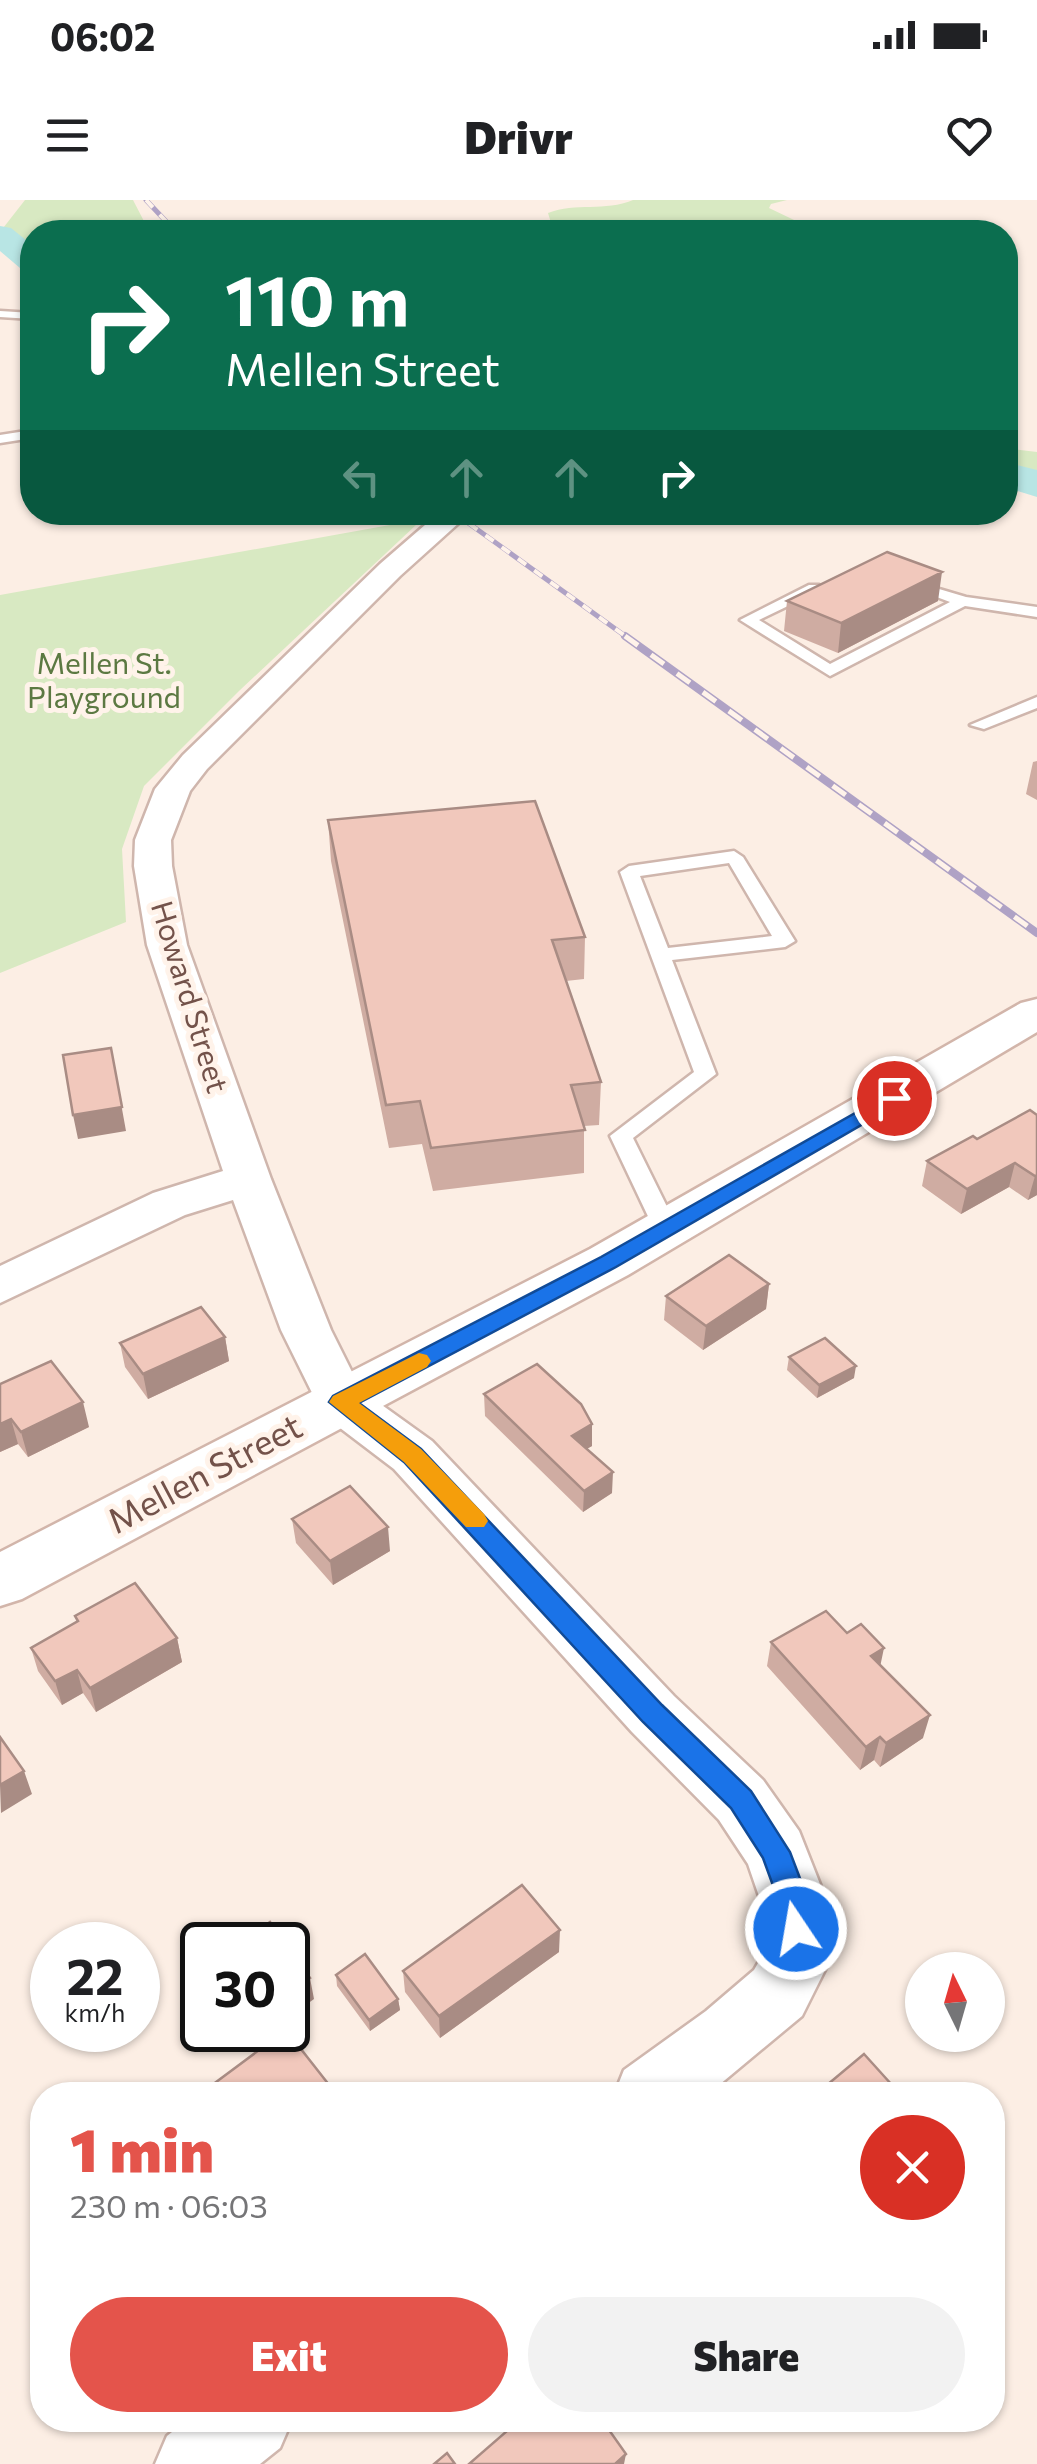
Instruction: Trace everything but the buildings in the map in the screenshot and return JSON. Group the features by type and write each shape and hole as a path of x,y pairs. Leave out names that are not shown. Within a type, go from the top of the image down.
{"street":[{"name":"Howard Street","path":"341,1402 306,1330 248,1179 167,945 153,866 153,840 173,789 195,762 390,570 442,525"},
{"name":"Mellen Street","path":"0,1581 666,1229 1037,1014"},
{"path":"0,1286 170,1204 248,1179"},
{"path":"341,1402 413,1455 652,1714 741,1800 776,1852 794,1902 798,1956 778,1993 667,2082"},
{"path":"195,2464 236,2432"}],"lane":[{"path":"896,577 963,601 1037,612"},
{"path":"830,581 748,620 830,671 963,601"},
{"path":"978,725 1037,702"},
{"path":"660,955 785,941 734,856 629,872 660,955 706,1074 621,1136 666,1229"}],"green space":[{"path":"25,200 133,200 143,220 20,220 20,246 0,232"},
{"path":"633,200 787,200 769,208 794,220 550,220 548,213"},
{"path":"1018,450 1037,452 1037,488 1018,486"},
{"name":"Mellen St. Playground","path":"390,525 416,525 144,786 122,849 126,922 0,973 0,595"}],"waterway":[{"path":"0,235 20,251"},
{"path":"1018,478 1037,484"}],"railway":[{"path":"146,200 165,220"},
{"path":"471,525 628,638"},
{"path":"625,636 1037,933"}],"slow traffic":[{"path":"419,1361 341,1402 413,1455 475,1521"}],"route":[{"path":"796,1929 794,1902 776,1852 741,1800 652,1714 413,1455 341,1402 609,1262 894,1098"}]}
